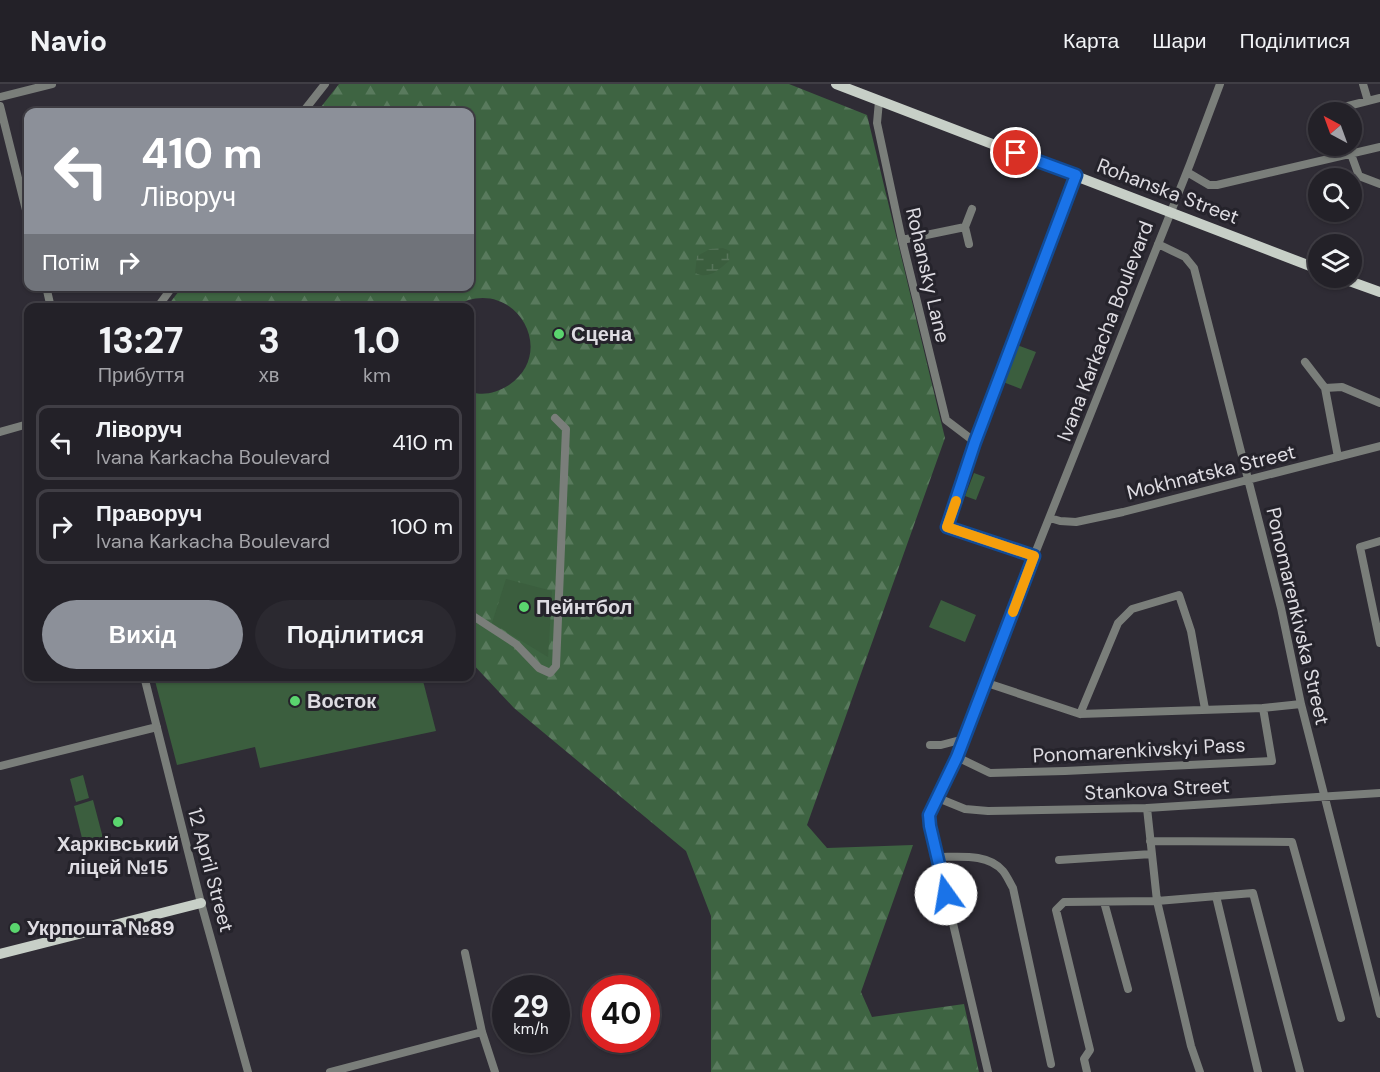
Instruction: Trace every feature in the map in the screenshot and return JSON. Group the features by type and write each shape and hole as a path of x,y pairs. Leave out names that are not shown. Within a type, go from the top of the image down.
{"main road":[{"name":"Rohanska Street","path":"836,84 1308,265"},
{"path":"1362,286 1380,292"},
{"path":"0,954 201,903"}],"street":[{"path":"0,97 52,84"},
{"path":"306,108 325,84"},
{"name":"Ivana Karkacha Boulevard","path":"988,1072 929,815 957,757 987,683 1034,556 1220,84"},
{"path":"1364,84 1368,101"},
{"path":"1362,102 1380,98"},
{"name":"Rohansky Lane","path":"879,101 877,123 902,240 946,420 975,442"},
{"path":"0,106 24,202"},
{"path":"1362,151 1380,147"},
{"path":"1187,172 1209,185 1217,185 1342,156"},
{"path":"1352,156 1359,177 1380,184"},
{"path":"1034,556 947,527 975,442 1076,175"},
{"path":"969,244 965,227 972,209"},
{"path":"902,240 965,227"},
{"name":"Ponomarenkivska Street","path":"1158,244 1185,257 1194,268 1281,608 1301,704 1380,1014"},
{"path":"1305,362 1325,388 1338,456"},
{"path":"1325,388 1342,387 1380,403"},
{"path":"474,617 516,644 539,668 550,673 556,666 566,429 555,418"},
{"path":"0,432 24,425"},
{"name":"Mokhnatska Street","path":"1050,518 1076,522 1123,512 1380,446"},
{"path":"1380,541 1360,547 1380,643"},
{"path":"1080,714 1118,623 1132,609 1179,595 1191,631 1205,709"},
{"name":"12 April Street","path":"145,681 201,903 248,1072"},
{"path":"987,683 1080,714 1263,708 1301,704"},
{"name":"Ponomarenkivskyi Pass","path":"957,757 990,773 1272,761 1263,708"},
{"path":"0,766 157,727"},
{"path":"930,745 941,745 964,739"},
{"name":"Stankova Street","path":"938,798 944,802 976,811 1147,808 1380,793"},
{"path":"1147,808 1157,901 1191,1047 1200,1072"},
{"path":"1150,841 1292,842 1341,1018"},
{"path":"1059,860 1152,854"},
{"path":"938,857 974,857 990,862 1002,870 1013,888 1050,1064"},
{"path":"1088,1072 1084,1059 1090,1050 1056,910 1064,902 1157,901 1253,893 1300,1072"},
{"path":"1216,896 1258,1072"},
{"path":"1104,902 1128,989"},
{"path":"465,954 482,1032 495,1072"},
{"path":"330,1072 482,1032"}],"green space":[{"path":"339,84 789,84 867,115 945,438 807,825 827,848 913,845 861,992 872,1017 964,1004 979,1072 711,1072 711,916 686,851 514,708 474,665 474,393 485,394 499,390 509,385 524,370 530,353 529,335 522,319 509,306 493,299 473,299 464,303 170,303 179,291 474,291 474,108 320,108"},
{"path":"723,248 730,251 729,261 709,275 695,273 697,256 710,249"},
{"path":"1017,345 1036,352 1021,389 1003,382"},
{"path":"974,473 985,477 976,500 965,496"},
{"name":"Пейнтбол","path":"506,579 552,591 548,657 492,623"},
{"path":"941,600 976,615 965,642 929,627"},
{"name":"Восток","path":"155,681 423,681 436,731 260,768 255,747 177,765"},
{"path":"83,775 89,798 76,802 70,779"},
{"path":"93,800 103,838 83,842 74,806"}],"slow traffic":[{"path":"956,501 947,527 1034,556 1013,612"}],"place":[{"name":"Сцена","path":"559,334"},
{"name":"Пейнтбол","path":"524,607"},
{"name":"Восток","path":"295,701"},
{"name":"Харківський ліцей №15","path":"118,822"},
{"name":"Укрпошта №89","path":"15,928"}],"route":[{"path":"946,894 929,815 957,757 1034,556 947,527 975,442 1076,175 1016,153"}]}
